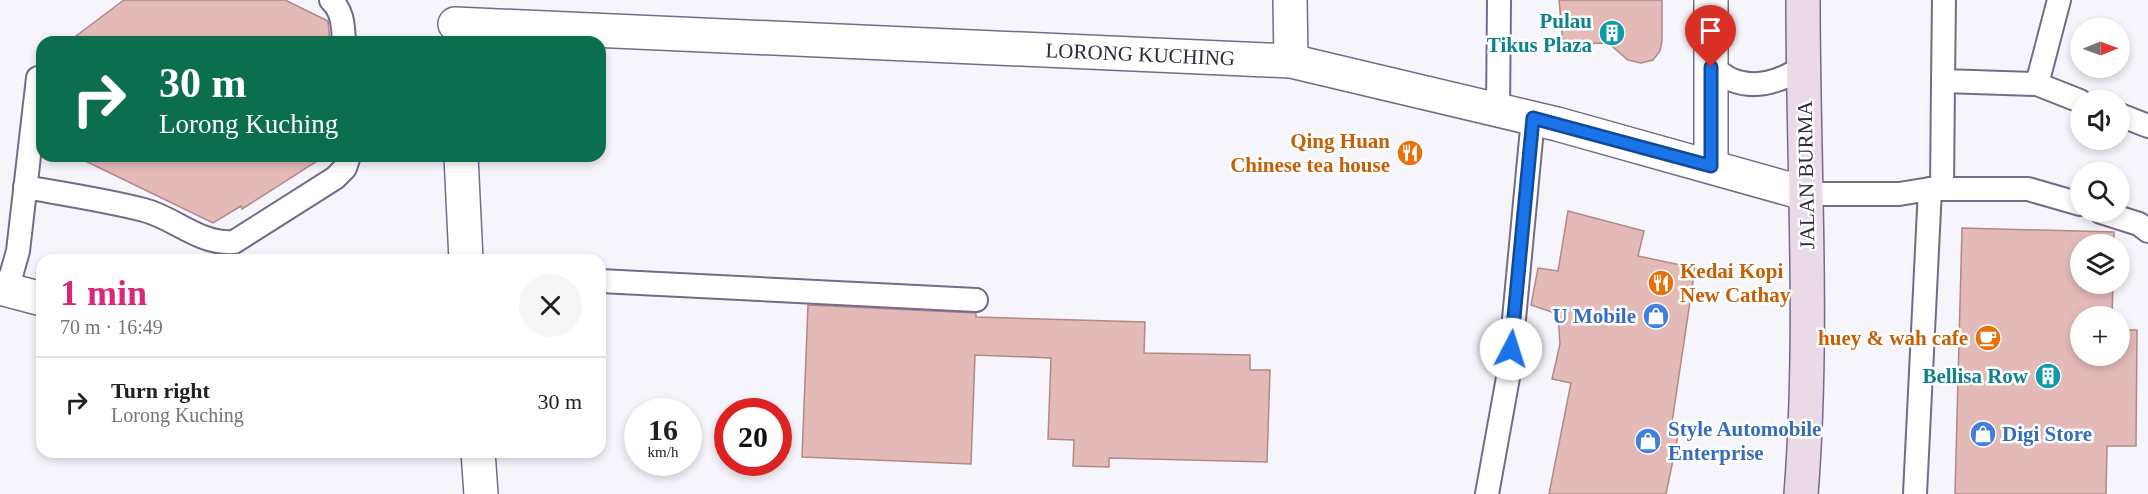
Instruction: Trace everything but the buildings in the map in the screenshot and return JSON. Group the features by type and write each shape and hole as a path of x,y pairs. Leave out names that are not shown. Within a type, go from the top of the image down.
{"main road":[{"name":"JALAN BURMA","path":"1801,494 1807,420 1807,194 1803,0"}],"street":[{"path":"1290,0 1291,61"},
{"path":"1711,0 1711,166"},
{"name":"LORONG KUCHING","path":"455,22 1291,61 1533,118 1807,194"},
{"path":"461,162 466,254"},
{"path":"4,289 36,297"},
{"path":"478,458 481,494"}],"lane":[{"path":"331,0 339,8 343,20 344,36"},
{"path":"1498,111 1499,0"},
{"path":"1915,494 1943,81 1944,0"},
{"path":"2037,84 2059,0"},
{"path":"1711,67 1732,80 1761,84 1784,79 1803,67"},
{"path":"1943,81 2037,84 2070,97"},
{"path":"4,289 18,251 36,95"},
{"path":"1487,494 1509,372 1533,118"},
{"path":"2130,119 2148,126"},
{"path":"25,187 145,210 209,240 222,243 234,242 336,178 347,162"},
{"path":"1807,194 1899,194 1936,189 2028,189 2070,201"},
{"path":"2130,221 2139,224 2148,231"},
{"path":"606,281 976,300"}],"place":[{"name":"Pulau Tikus Plaza","path":"1612,33"},
{"name":"Qing Huan Chinese tea house","path":"1410,153"},
{"name":"Kedai Kopi New Cathay","path":"1661,283"},
{"name":"U Mobile","path":"1656,316"},
{"name":"huey & wah cafe","path":"1988,338"},
{"name":"Bellisa Row","path":"2048,376"},
{"name":"Digi Store","path":"1983,434"},
{"name":"Style Automobile Enterprise","path":"1648,441"}],"route":[{"path":"1511,349 1533,118 1711,166 1711,67"}]}
